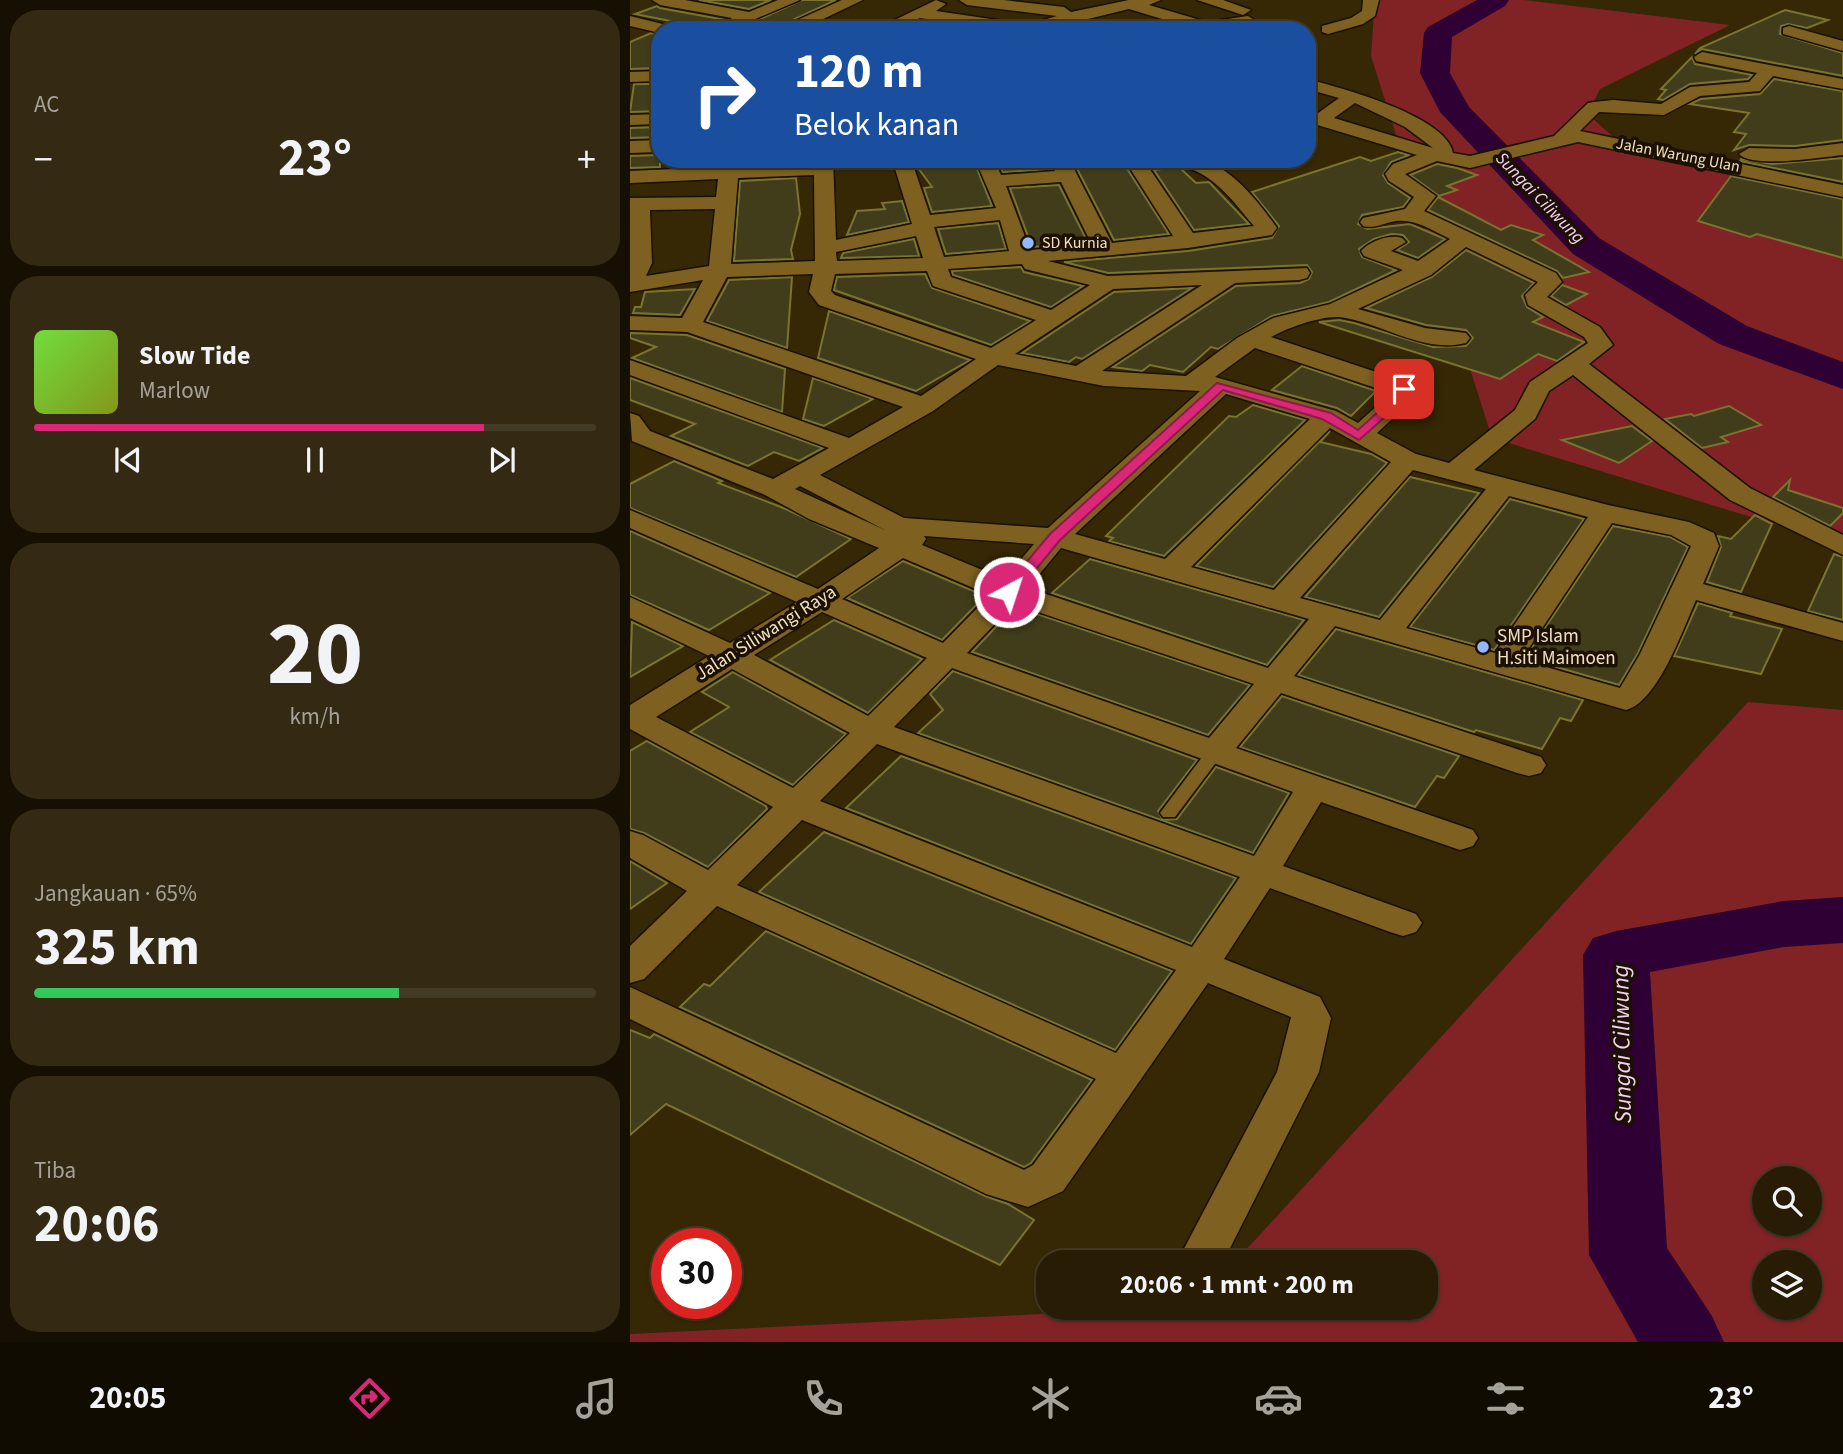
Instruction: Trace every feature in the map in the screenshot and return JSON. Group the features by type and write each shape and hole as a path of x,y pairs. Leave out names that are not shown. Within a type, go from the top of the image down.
{"street":[{"path":"660,0 751,17"},
{"path":"741,21 792,0"},
{"path":"805,21 855,0"},
{"path":"824,21 872,0"},
{"path":"901,21 946,0"},
{"path":"967,0 1073,16 1085,21"},
{"path":"1056,21 1153,0"},
{"path":"1205,0 1246,15 1226,21"},
{"path":"1328,29 1357,21 1369,13 1371,0"},
{"path":"1132,5 1185,21"},
{"path":"918,13 974,21"},
{"path":"630,21 651,26"},
{"path":"630,32 651,31"},
{"path":"1789,32 1843,46"},
{"path":"1751,51 1711,59 1768,71 1841,81"},
{"path":"1807,76 1843,59"},
{"path":"1562,138 1594,107 1613,105 1664,110 1696,91 1754,87 1768,71"},
{"path":"630,77 651,76"},
{"path":"1316,86 1378,106 1428,133 1442,145 1440,157"},
{"path":"1353,96 1320,120 1440,157"},
{"path":"630,121 651,120"},
{"name":"Jalan Warung Ulan","path":"1440,157 1466,163 1562,138 1584,137 1843,191"},
{"path":"630,147 651,146"},
{"path":"1704,161 1725,153 1794,155 1843,149"},
{"path":"1440,157 1400,168 1395,174 1426,196 1411,210 1416,215 1548,278 1551,282 1536,295 1536,300 1599,338 1601,345 1595,352 1534,392 1533,403 1526,414 1452,474"},
{"path":"630,177 719,168"},
{"path":"690,325 719,271 729,168"},
{"path":"630,422 641,436 901,535 1000,531 1055,537 1501,666 1629,699 1686,588 1705,546 1703,539 1679,528 1605,513 1407,460 1359,436 1327,416 1221,386 1114,380 989,361 806,302 801,298 819,261 813,168"},
{"path":"904,168 937,277 947,285 1054,318"},
{"path":"989,168 1008,213 1015,257"},
{"path":"996,181 1063,168 1105,250"},
{"path":"1139,168 1188,242"},
{"path":"727,203 635,204 633,272 719,271 819,261 934,264 1188,242 1257,234 1267,228 1229,182 1203,168"},
{"path":"819,261 922,225 1008,213"},
{"path":"1370,222 1394,215 1416,215"},
{"path":"1191,384 1253,339 1291,319 1338,310 1423,270 1465,238"},
{"path":"1395,242 1373,251 1423,270"},
{"path":"1015,257 1108,284 1299,273"},
{"path":"1081,374 1231,276"},
{"path":"775,489 923,406 1108,284"},
{"path":"1338,310 1423,335 1458,338"},
{"path":"630,323 690,325 923,406"},
{"path":"1253,339 1404,389 1404,395 1359,436"},
{"path":"1574,364 1740,494 1843,546"},
{"path":"633,378 678,384 850,447"},
{"path":"630,969 947,656 1009,592 1055,537 1221,386"},
{"path":"1170,572 1327,416"},
{"path":"1279,603 1407,460"},
{"path":"799,475 901,535 1009,592 1529,765"},
{"path":"1387,633 1502,486"},
{"path":"1501,666 1605,513"},
{"path":"630,518 947,656 1460,838"},
{"name":"Jalan Siliwangi Raya","path":"631,712 901,535"},
{"path":"1686,588 1843,632"},
{"path":"630,606 870,730 1403,923"},
{"path":"1215,752 1327,616"},
{"path":"631,712 797,805 1306,1007 1311,1018 1298,1072 1206,1250"},
{"path":"630,1002 1001,1181 1028,1189 1048,1178 1202,966 1265,872 1312,787"},
{"path":"630,843 713,889 1124,1073"}],"lane":[{"path":"1169,813 1215,752"}],"shaded area":[{"path":"1375,0 1524,0 1730,25 1600,89 1588,114 1614,138 1843,202 1843,545 1492,438 1371,56"},
{"path":"1748,702 1843,710 1843,1342 630,1342 630,1334 1036,1314 1036,1320 1438,1320 1438,1250 1246,1250"}],"building":[{"path":"699,0 771,0 749,9"},
{"path":"802,0 836,0 790,21 756,21"},
{"path":"657,6 726,20 670,21 635,14"},
{"path":"1785,10 1828,20 1807,28 1788,24 1781,26 1780,34 1843,53 1843,76 1702,49 1695,54 1700,48"},
{"path":"651,33 651,68 630,69 630,42"},
{"path":"1692,57 1695,64 1752,75 1748,79 1690,84 1663,100 1658,99 1666,90 1661,89"},
{"path":"1774,79 1843,91 1843,140 1795,146 1749,145 1734,150 1746,134 1734,132 1749,113 1690,104 1701,99 1760,94"},
{"path":"634,84 651,84 651,111 630,112"},
{"path":"651,127 651,137 630,138 630,128"},
{"path":"1398,152 1409,155 1391,162 1383,175 1388,183 1410,198 1403,207 1362,215 1358,224 1367,229 1410,224 1445,239 1418,258 1397,250 1409,242 1403,235 1391,234 1374,239 1359,249 1362,257 1396,270 1329,302 1272,316 1218,349 1211,347 1183,372 1150,365 1142,371 1113,367 1236,286 1300,283 1309,279 1312,272 1307,265 1108,273 1064,262 1188,251 1272,238 1279,226 1252,192 1360,157 1371,161"},
{"path":"651,155 651,167 630,168 630,156"},
{"path":"1843,158 1843,182 1740,161 1772,164"},
{"path":"1437,164 1477,175 1447,186 1457,190 1439,196 1410,175"},
{"path":"918,168 977,168 992,206 932,212 924,188 932,187"},
{"path":"1001,168 1051,169 1003,172"},
{"path":"1077,168 1127,168 1169,234 1114,240"},
{"path":"1181,169 1196,183 1209,182 1249,224 1194,230 1154,170"},
{"path":"1731,176 1843,199 1843,258 1757,234 1750,237 1698,221"},
{"path":"796,178 800,214 791,250 793,259 734,261 740,181"},
{"path":"1059,185 1088,243 1032,247 1010,188"},
{"path":"1438,197 1501,230 1511,225 1543,235 1533,240 1589,272 1563,278 1557,271 1428,210"},
{"path":"902,201 909,222 847,235 857,211 885,209 882,203"},
{"path":"998,223 1006,249 946,254 938,229"},
{"path":"914,239 919,256 841,258 843,253"},
{"path":"1466,250 1534,283 1522,296 1527,307 1543,317 1533,322 1584,342 1557,361 1538,354 1500,379 1319,322 1339,320 1354,323 1433,347 1466,346 1473,338 1466,330 1426,325 1366,308 1432,277"},
{"path":"1021,267 1024,272 1083,286 1051,307 953,275 952,271"},
{"path":"925,274 932,288 1030,321 991,345 834,290 837,277"},
{"path":"792,277 787,348 707,321 729,280"},
{"path":"1562,285 1587,294 1566,305 1551,296"},
{"path":"1192,288 1082,359 1076,357 1069,362 1022,353 1114,292"},
{"path":"695,289 680,315 633,313 635,307 641,307 645,292"},
{"path":"829,311 970,360 916,391 818,358"},
{"path":"630,333 687,335 785,369 782,412 632,358 656,347 630,338"},
{"path":"1302,366 1376,391 1351,416 1337,408 1272,390"},
{"path":"630,378 823,448 799,461 774,452 748,466 671,436 695,424 630,400"},
{"path":"813,378 873,399 824,426 803,419"},
{"path":"1253,405 1305,420 1164,556 1109,541 1113,538 1106,536 1229,416 1236,417"},
{"path":"1729,406 1761,425 1721,437 1728,442 1702,448 1665,419 1691,414 1694,416"},
{"path":"1632,426 1652,441 1619,463 1562,440"},
{"path":"1330,431 1320,442 1371,454 1387,463 1273,587 1196,566"},
{"path":"674,461 722,481 718,483 781,507 851,539 796,577 630,508 630,484"},
{"path":"1410,477 1479,493 1379,617 1305,597"},
{"path":"1790,480 1788,490 1843,508 1843,513 1830,526 1773,497"},
{"path":"1510,499 1584,519 1494,650 1410,627"},
{"path":"1755,515 1772,524 1741,592 1707,582 1721,547 1718,536 1731,539"},
{"path":"1613,526 1670,537 1688,547 1638,653 1619,685 1525,658"},
{"path":"630,531 770,593 709,630 630,595"},
{"path":"1834,554 1843,557 1843,620 1808,611"},
{"path":"1090,559 1304,620 1267,665 1052,593"},
{"path":"903,561 985,596 942,640 847,598"},
{"path":"1698,603 1732,613 1730,616 1782,629 1761,674 1674,656"},
{"path":"1014,608 1250,685 1208,735 972,652"},
{"path":"834,620 922,659 868,713 770,660"},
{"path":"632,622 683,646 630,677"},
{"path":"1336,629 1583,700 1571,721 1560,718 1542,749 1476,730 1474,732 1298,675"},
{"path":"953,671 1197,760 1158,811 1163,820 1177,819 1216,767 1289,793 1253,853 918,733 943,710 930,694"},
{"path":"733,672 846,734 793,785 690,732 729,707 702,692"},
{"path":"1282,696 1459,756 1444,778 1437,776 1415,807 1240,747"},
{"path":"647,741 766,806 767,809 708,867 644,833 630,829 630,751"},
{"path":"901,756 1236,878 1191,944 846,808"},
{"path":"824,832 1172,971 1115,1050 759,892"},
{"path":"630,861 667,883 630,909"},
{"path":"766,931 1092,1080 1031,1163 1024,1167 680,1007 704,984 710,986"},
{"path":"630,1030 650,1038 654,1034 985,1196 1008,1204 1034,1220 1000,1265 666,1104 630,1135"}],"waterway":[{"name":"Sungai Ciliwung","path":"1496,0 1438,33 1435,73 1456,112 1586,246 1733,335 1843,376"},
{"name":"Sungai Ciliwung","path":"1683,1342 1628,1255 1616,955 1784,924 1843,920"}],"place":[{"name":"SD Kurnia","path":"1028,243"},
{"name":"SMP Islam H.siti Maimoen","path":"1483,647"}],"route":[{"path":"1009,592 1055,537 1221,386 1327,416 1359,436 1404,395 1404,389"}]}
